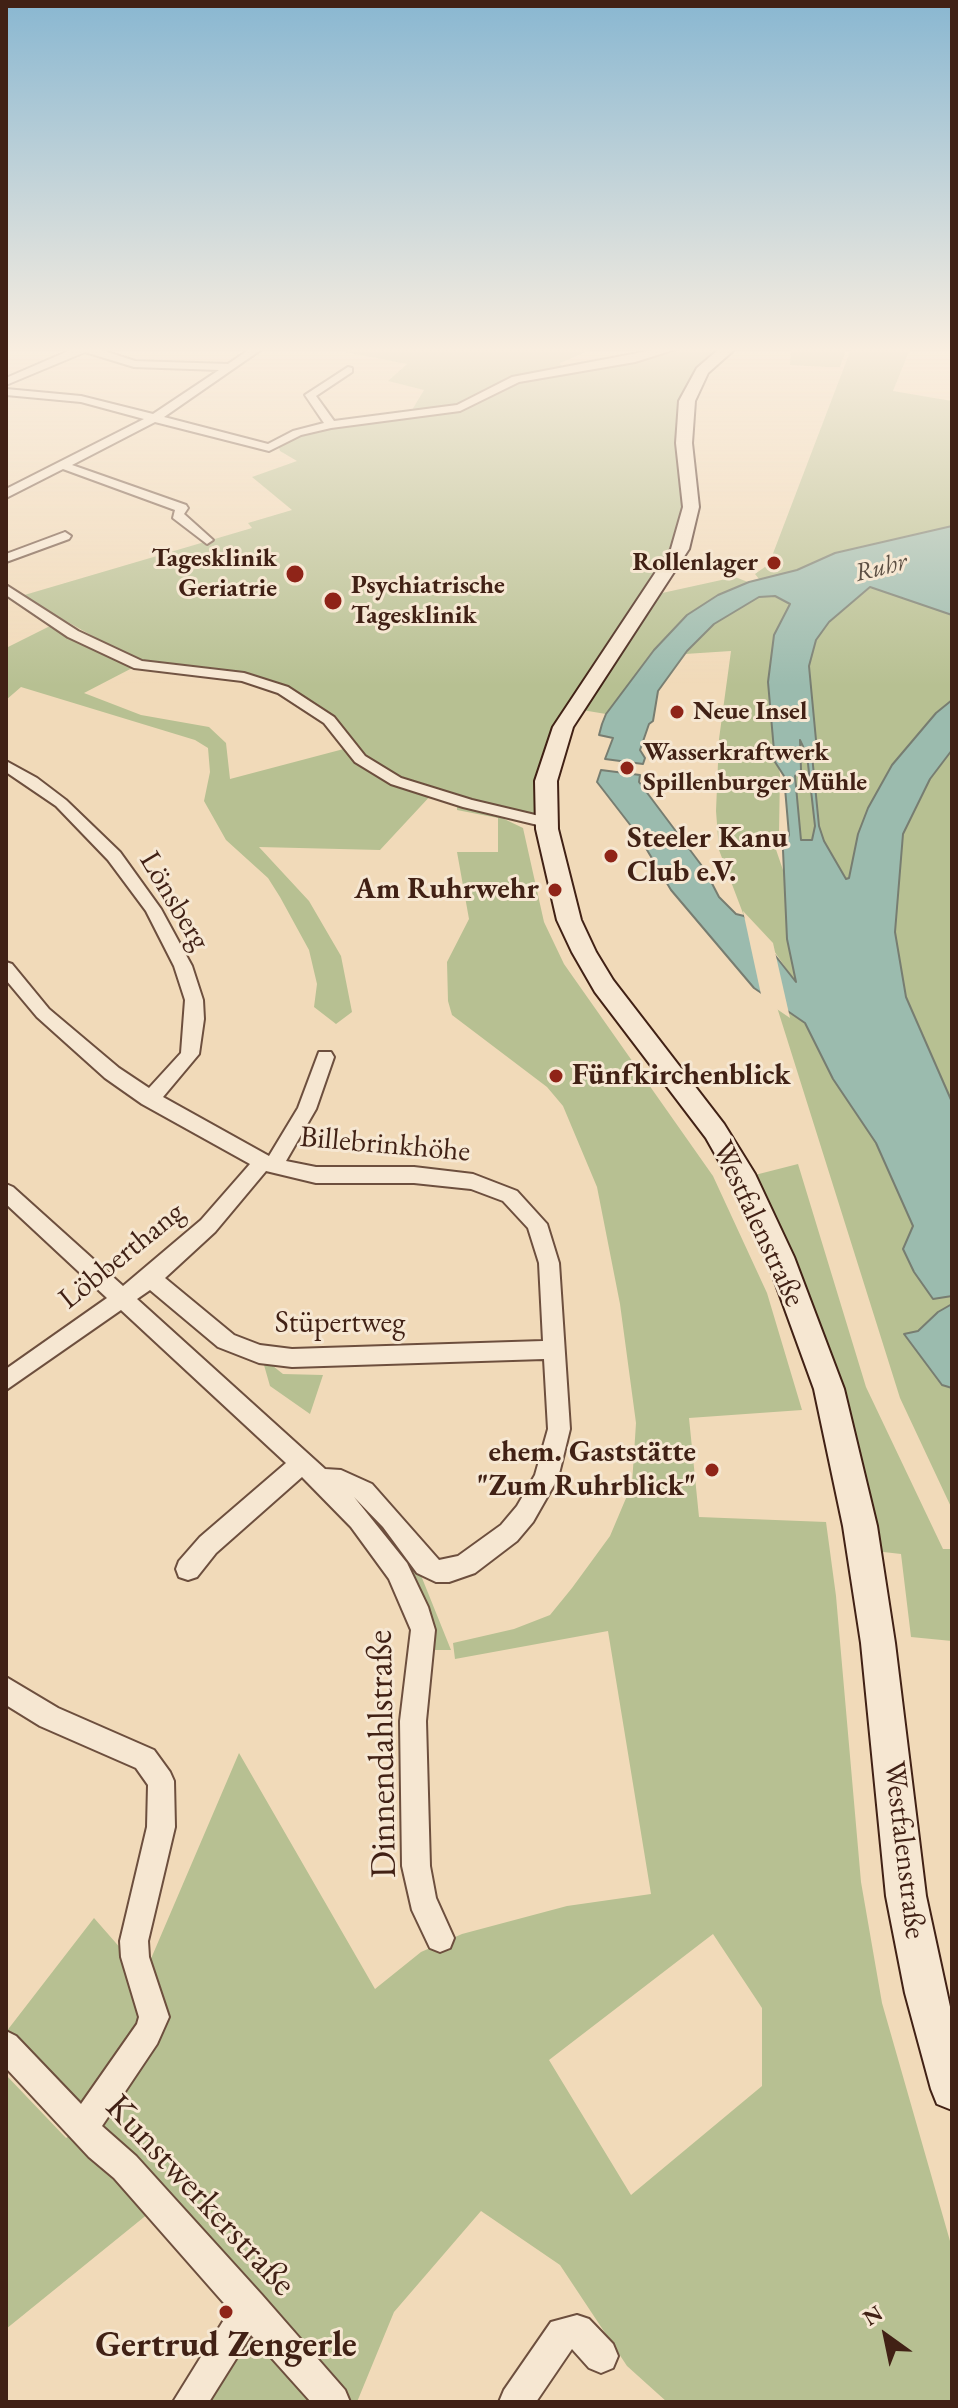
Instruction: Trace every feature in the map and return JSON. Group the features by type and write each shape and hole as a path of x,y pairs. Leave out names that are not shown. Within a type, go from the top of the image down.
{"main road":[{"name":"Westfalenstraße","path":"686,461 691,507 680,549 563,727 546,781 546,822 569,920 584,952 604,986 715,1131 745,1181 780,1257 829,1389 846,1454 862,1540 893,1763 906,1896 925,1993 952,2089"}],"street":[{"path":"6,494 69,461"},
{"path":"62,465 154,497 149,505 177,515 207,540"},
{"path":"6,558 65,536"},
{"path":"6,589 73,634 139,665 244,677 283,690 329,720 360,759 396,781 448,799 546,822"},
{"name":"Lönsberg","path":"6,766 61,803 114,856 153,909 183,966 194,1000 195,1019 190,1054 169,1081 149,1099"},
{"name":"Billebrinkhöhe","path":"9,977 75,1044 149,1099 268,1164 333,1177 438,1176 473,1182 510,1196 533,1218 547,1249 559,1429 546,1478 525,1514 509,1533 466,1565 449,1571 436,1571 426,1565 391,1519 364,1491 311,1471"},
{"path":"268,1164 307,1109 325,1057"},
{"name":"Löbberthang","path":"6,1381 151,1278 208,1226 268,1164"},
{"name":"Dinnendahlstraße","path":"6,1192 311,1471 359,1519 398,1571 420,1619 422,1659 413,1721 416,1866 422,1900 440,1938"},
{"name":"Stüpertweg","path":"151,1278 226,1341 259,1354 292,1358 555,1350"},
{"path":"188,1569 208,1545 311,1471"},
{"path":"6,1690 49,1717 145,1759 161,1781 161,1827 134,1941 135,1957 154,2017 147,2034 83,2128"},
{"name":"Kunstwerkerstraße","path":"6,2046 83,2128 125,2167 333,2402"},
{"path":"190,2402 250,2307"},
{"path":"516,2402 563,2334 577,2331 601,2356"}],"green space":[{"path":"296,461 690,461 687,528 573,708 545,821 433,793 380,850 259,847 309,901 341,956 352,1012 336,1024 314,1007 317,984 309,950 280,897 268,878 226,840 204,801 210,772 208,748 195,740 21,687 6,700 6,648 54,624 138,665 84,693 141,715 209,727 226,743 230,779 355,746 270,683 141,663 21,596 252,528 248,523 292,510 252,477"},
{"path":"808,461 952,461 952,526 835,553 797,570 759,579 755,574 769,564"},
{"path":"735,577 748,582 718,595 687,615 654,650 606,714 576,709 653,595"},
{"path":"871,587 952,615 952,700 936,713 892,765 858,834 849,879 846,879 819,826 812,755 816,740 809,666 816,640 829,622"},
{"path":"775,596 790,604 774,635 772,719 780,775 779,831 771,835 784,873 787,939 797,984 744,916 719,850 716,811 719,739 731,651 685,654 714,624 759,597"},
{"path":"799,740 807,755 815,826 812,840 801,840 795,776"},
{"path":"952,750 952,1102 906,997 895,932 903,834 930,779"},
{"path":"457,805 500,817 523,828 544,922 564,964 713,1176 767,1293 802,1410 689,1418 699,1517 826,1522 836,1596 861,1882 882,2003 952,2248 952,2402 667,2402 627,2366 560,2265 481,2211 394,2312 357,2402 341,2402 6,2032 94,1918 144,1975 239,1753 375,1989 421,1952 462,1934 567,1906 651,1894 608,1631 455,1659 453,1643 514,1629 550,1615 572,1588 610,1536 632,1484 636,1423 620,1304 597,1187 563,1106 547,1087 452,1015 448,1001 447,962 469,919 457,852 498,852 498,818 457,810","holes":["713,1934 762,2008 762,2086 631,2195 549,2060"]},
{"path":"776,1004 805,1023 833,1079 876,1143 913,1226 933,1299 952,1296 952,1304 938,1312 918,1331 905,1334 942,1385 952,1388 952,1509 900,1398"},
{"path":"798,1164 866,1387 943,1549 952,1549 952,1641 911,1637 901,1554 866,1550 747,1177"},
{"path":"264,1365 273,1366 283,1374 323,1375 310,1414 270,1386"},
{"path":"343,1489 361,1498 418,1568 451,1650 433,1650 431,1633"},
{"path":"6,2075 66,2138 78,2131 154,2209 6,2329"},
{"path":"250,2315 331,2402 191,2402"}],"water":[{"name":"Ruhr","path":"952,526 952,615 870,587 829,622 816,640 809,666 816,740 812,755 819,826 846,879 849,878 858,834 868,808 892,765 936,713 952,700 952,750 930,779 903,834 895,932 906,997 952,1102 952,1296 933,1299 914,1272 903,1249 913,1226 876,1143 833,1079 805,1023 754,988 671,890 638,835 597,782 601,770 640,775 639,782 705,870 719,897 736,914 744,916 796,982 787,939 783,850 789,835 784,776 775,762 768,682 774,635 790,604 775,596 759,597 714,624 687,651 658,691 653,721 649,724 640,750 645,758 643,764 605,759 613,738 599,735 606,714 654,650 687,615 718,595 749,582 797,570 835,553","holes":["800,740 807,755 815,826 812,840 801,840 795,776 801,770"]},
{"path":"952,1304 952,1388 942,1385 904,1334 918,1331 938,1312"}],"pier":[{"path":"743,911 773,943 790,1018 762,999"}],"place":[{"name":"Rollenlager","path":"774,563"},
{"name":"Tagesklinik Geriatrie","path":"295,574"},
{"name":"Psychiatrische Tagesklinik","path":"333,601"},
{"name":"Neue Insel","path":"677,712"},
{"name":"Wasserkraftwerk Spillenburger Mühle","path":"627,768"},
{"name":"Steeler Kanu Club e.V.","path":"611,856"},
{"name":"Am Ruhrwehr","path":"555,890"},
{"name":"Fünfkirchenblick","path":"556,1076"},
{"name":"ehem. Gaststätte \"Zum Ruhrblick\"","path":"712,1470"},
{"name":"Gertrud Zengerle","path":"226,2312"}]}
